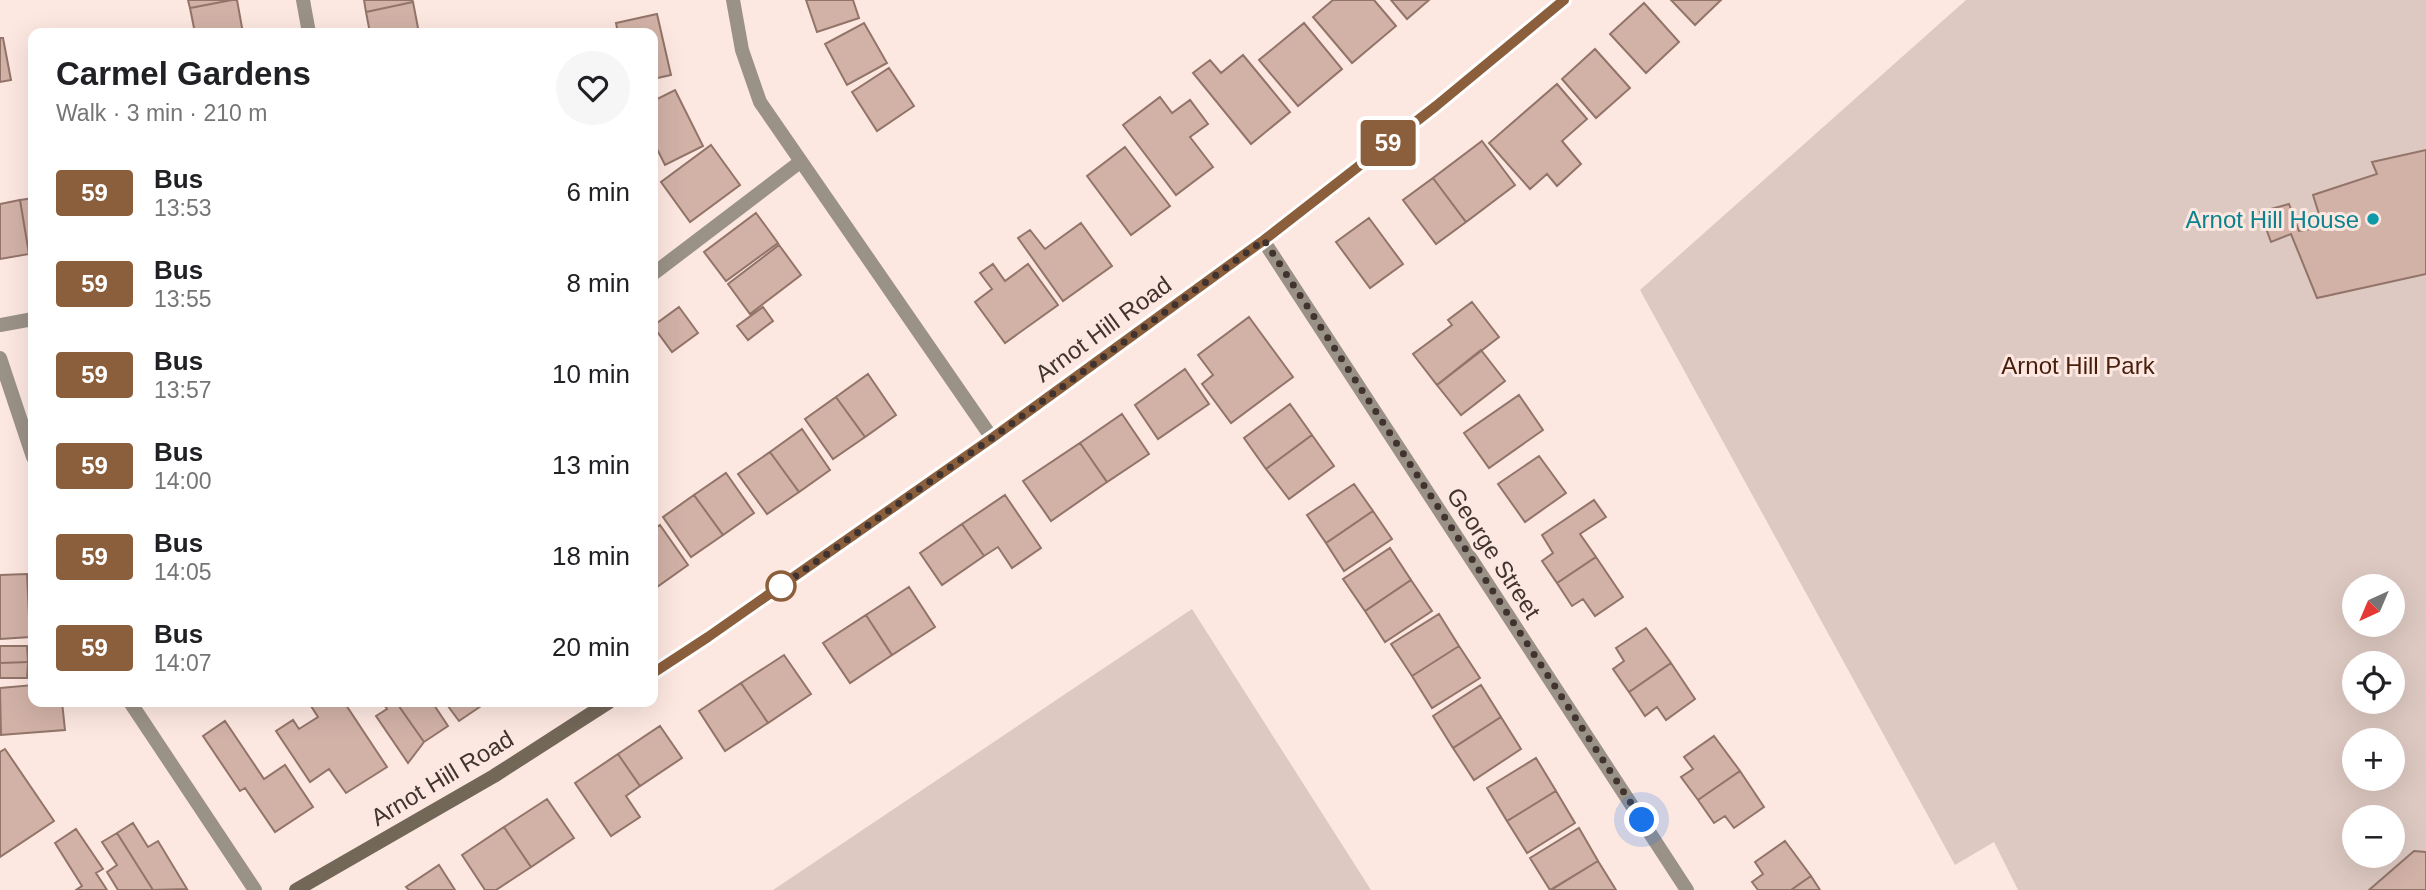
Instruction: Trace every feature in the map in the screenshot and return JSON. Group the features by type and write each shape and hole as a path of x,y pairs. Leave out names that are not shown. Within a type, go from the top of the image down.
{"street":[{"path":"303,0 308,28"},
{"path":"733,0 742,50 760,102 992,438"},
{"name":"Arnot Hill Road","path":"658,670 992,438 1264,240 1436,106 1564,0"},
{"path":"658,270 800,162"},
{"name":"George Street","path":"1264,240 1687,890"},
{"path":"0,325 28,320"},
{"path":"0,358 28,442"},
{"path":"133,707 256,890"},
{"name":"Arnot Hill Road","path":"296,890 494,776 600,707"}],"green space":[{"name":"Arnot Hill Park","path":"1966,0 2426,0 2426,890 2018,890 1994,842 1955,865 1640,290"},
{"path":"1192,609 1371,890 773,890"}],"building":[{"path":"188,0 232,0 190,8"},
{"path":"237,0 242,28 194,28 190,8"},
{"path":"364,0 412,0 413,2 366,12"},
{"path":"806,0 853,0 859,18 817,32"},
{"path":"1333,0 1374,0 1396,26 1352,63 1313,17"},
{"path":"1391,0 1429,0 1407,19"},
{"path":"1671,0 1721,0 1695,25"},
{"path":"413,2 418,28 369,28 366,12"},
{"path":"1644,3 1679,42 1646,73 1610,34"},
{"path":"657,14 671,75 658,78 658,28 617,28 616,23"},
{"path":"864,23 887,63 847,85 825,44"},
{"path":"1304,23 1342,69 1298,106 1259,60"},
{"path":"0,38 3,38 11,80 0,82"},
{"path":"1595,49 1630,88 1596,118 1562,79"},
{"path":"1243,55 1290,112 1251,144 1193,73 1210,60 1221,73"},
{"path":"889,68 914,106 877,131 852,92"},
{"path":"1557,84 1587,119 1562,141 1581,164 1557,186 1547,174 1530,189 1489,143"},
{"path":"675,90 703,146 665,165 658,151 658,98"},
{"path":"1160,97 1172,113 1190,100 1208,124 1190,137 1213,167 1176,195 1123,125"},
{"path":"1482,141 1515,185 1466,222 1433,178"},
{"path":"711,145 740,185 690,222 661,182"},
{"path":"1125,147 1170,206 1131,235 1087,176"},
{"name":"Arnot Hill House","path":"2426,150 2426,274 2317,298 2291,234 2271,242 2260,212 2289,204 2299,231 2323,227 2313,195 2377,174 2372,162"},
{"path":"1433,178 1466,222 1436,244 1403,200"},
{"path":"28,199 28,248 20,200"},
{"path":"20,200 28,254 0,259 0,204"},
{"path":"756,213 778,243 726,281 704,252"},
{"path":"1369,218 1403,264 1370,288 1336,242"},
{"path":"1081,223 1112,266 1063,301 1018,238 1030,230 1045,249"},
{"path":"779,245 801,275 750,314 728,284"},
{"path":"993,264 1005,281 1028,264 1058,305 1005,343 975,302 992,289 980,273"},
{"path":"1472,302 1499,337 1437,385 1413,354 1452,325 1448,320"},
{"path":"679,307 698,333 672,352 658,333 658,322"},
{"path":"763,307 773,321 748,340 737,326"},
{"path":"1249,317 1293,377 1231,423 1202,384 1213,375 1198,355"},
{"path":"1481,350 1505,381 1461,415 1437,385"},
{"path":"1185,369 1209,404 1158,439 1135,405"},
{"path":"868,374 896,415 865,437 836,397"},
{"path":"1519,395 1543,430 1489,468 1464,433"},
{"path":"836,397 865,437 833,459 805,419"},
{"path":"1290,404 1312,435 1266,469 1244,438"},
{"path":"1122,414 1149,454 1107,482 1080,443"},
{"path":"802,429 830,470 799,492 770,452"},
{"path":"1312,435 1334,466 1289,499 1266,469"},
{"path":"1080,443 1107,482 1051,521 1023,481"},
{"path":"770,452 799,492 767,514 738,474"},
{"path":"1539,456 1566,493 1525,522 1498,484"},
{"path":"726,473 754,513 723,535 694,495"},
{"path":"1354,484 1373,511 1326,543 1307,515"},
{"path":"694,495 723,535 691,557 663,517"},
{"path":"1005,495 1041,548 1012,568 998,547 984,556 962,524"},
{"path":"1594,500 1606,517 1580,534 1596,557 1557,583 1542,561 1553,553 1542,535"},
{"path":"1373,511 1392,539 1344,571 1326,543"},
{"path":"962,524 984,556 942,585 920,553"},
{"path":"660,525 688,565 658,586"},
{"path":"1390,548 1411,580 1365,611 1343,579"},
{"path":"1596,557 1623,597 1595,616 1583,599 1572,606 1557,583"},
{"path":"27,574 28,637 0,639 0,575"},
{"path":"1411,580 1432,611 1385,642 1365,611"},
{"path":"909,587 935,627 892,655 866,615"},
{"path":"1439,614 1459,646 1412,676 1391,644"},
{"path":"866,615 892,655 850,683 823,643"},
{"path":"1646,628 1671,663 1629,692 1613,669 1624,661 1616,648"},
{"path":"0,646 27,646 28,662 0,663"},
{"path":"1459,646 1480,678 1432,708 1412,676"},
{"path":"784,655 811,694 768,723 741,683"},
{"path":"28,662 27,678 0,678 0,663"},
{"path":"1671,663 1695,699 1666,720 1657,707 1645,716 1629,692"},
{"path":"741,683 768,723 725,751 699,711"},
{"path":"28,685 28,707 63,707 65,730 1,735 0,688"},
{"path":"1481,685 1501,717 1453,748 1433,716"},
{"path":"312,707 347,707 387,767 346,793 329,769 310,782 276,731 293,720 299,729 318,717"},
{"path":"386,707 400,707 424,742 408,763 376,716 387,709"},
{"path":"400,707 435,707 448,726 424,742"},
{"path":"449,707 480,707 459,721"},
{"path":"1501,717 1521,749 1474,780 1453,748"},
{"path":"225,721 264,779 285,765 313,807 275,832 245,788 240,791 203,736"},
{"path":"660,726 682,758 640,786 618,754"},
{"path":"1714,736 1740,771 1698,800 1681,777 1693,769 1684,757"},
{"path":"5,749 54,821 0,857 0,752"},
{"path":"618,754 640,786 626,796 640,817 611,836 575,783"},
{"path":"1536,758 1556,791 1507,821 1487,788"},
{"path":"1740,771 1764,807 1734,828 1725,816 1714,823 1698,800"},
{"path":"1556,791 1575,823 1527,853 1507,821"},
{"path":"547,799 574,838 531,867 504,827"},
{"path":"133,823 148,847 158,841 187,889 153,890 117,833"},
{"path":"504,827 531,867 496,890 485,890 462,855"},
{"path":"1579,828 1598,861 1550,890 1530,858"},
{"path":"76,829 103,869 96,873 107,890 76,890 82,886 55,843"},
{"path":"117,833 153,890 118,890 107,872 117,865 102,842"},
{"path":"1785,841 1811,876 1791,890 1758,890 1752,882 1763,874 1755,862"},
{"path":"2414,851 2426,852 2426,890 2369,890 2394,868 2405,868 2405,859"},
{"path":"1598,861 1616,890 1551,890"},
{"path":"439,865 455,890 409,890 406,887"},
{"path":"1811,876 1820,890 1791,890"}],"bus line":[{"name":"59","path":"658,670 992,438 1264,240 1436,106 1564,0"}],"place":[{"name":"Arnot Hill House","path":"2373,219"}],"route":[{"path":"781,586 773,592 992,438 1264,240 1642,820"}]}
